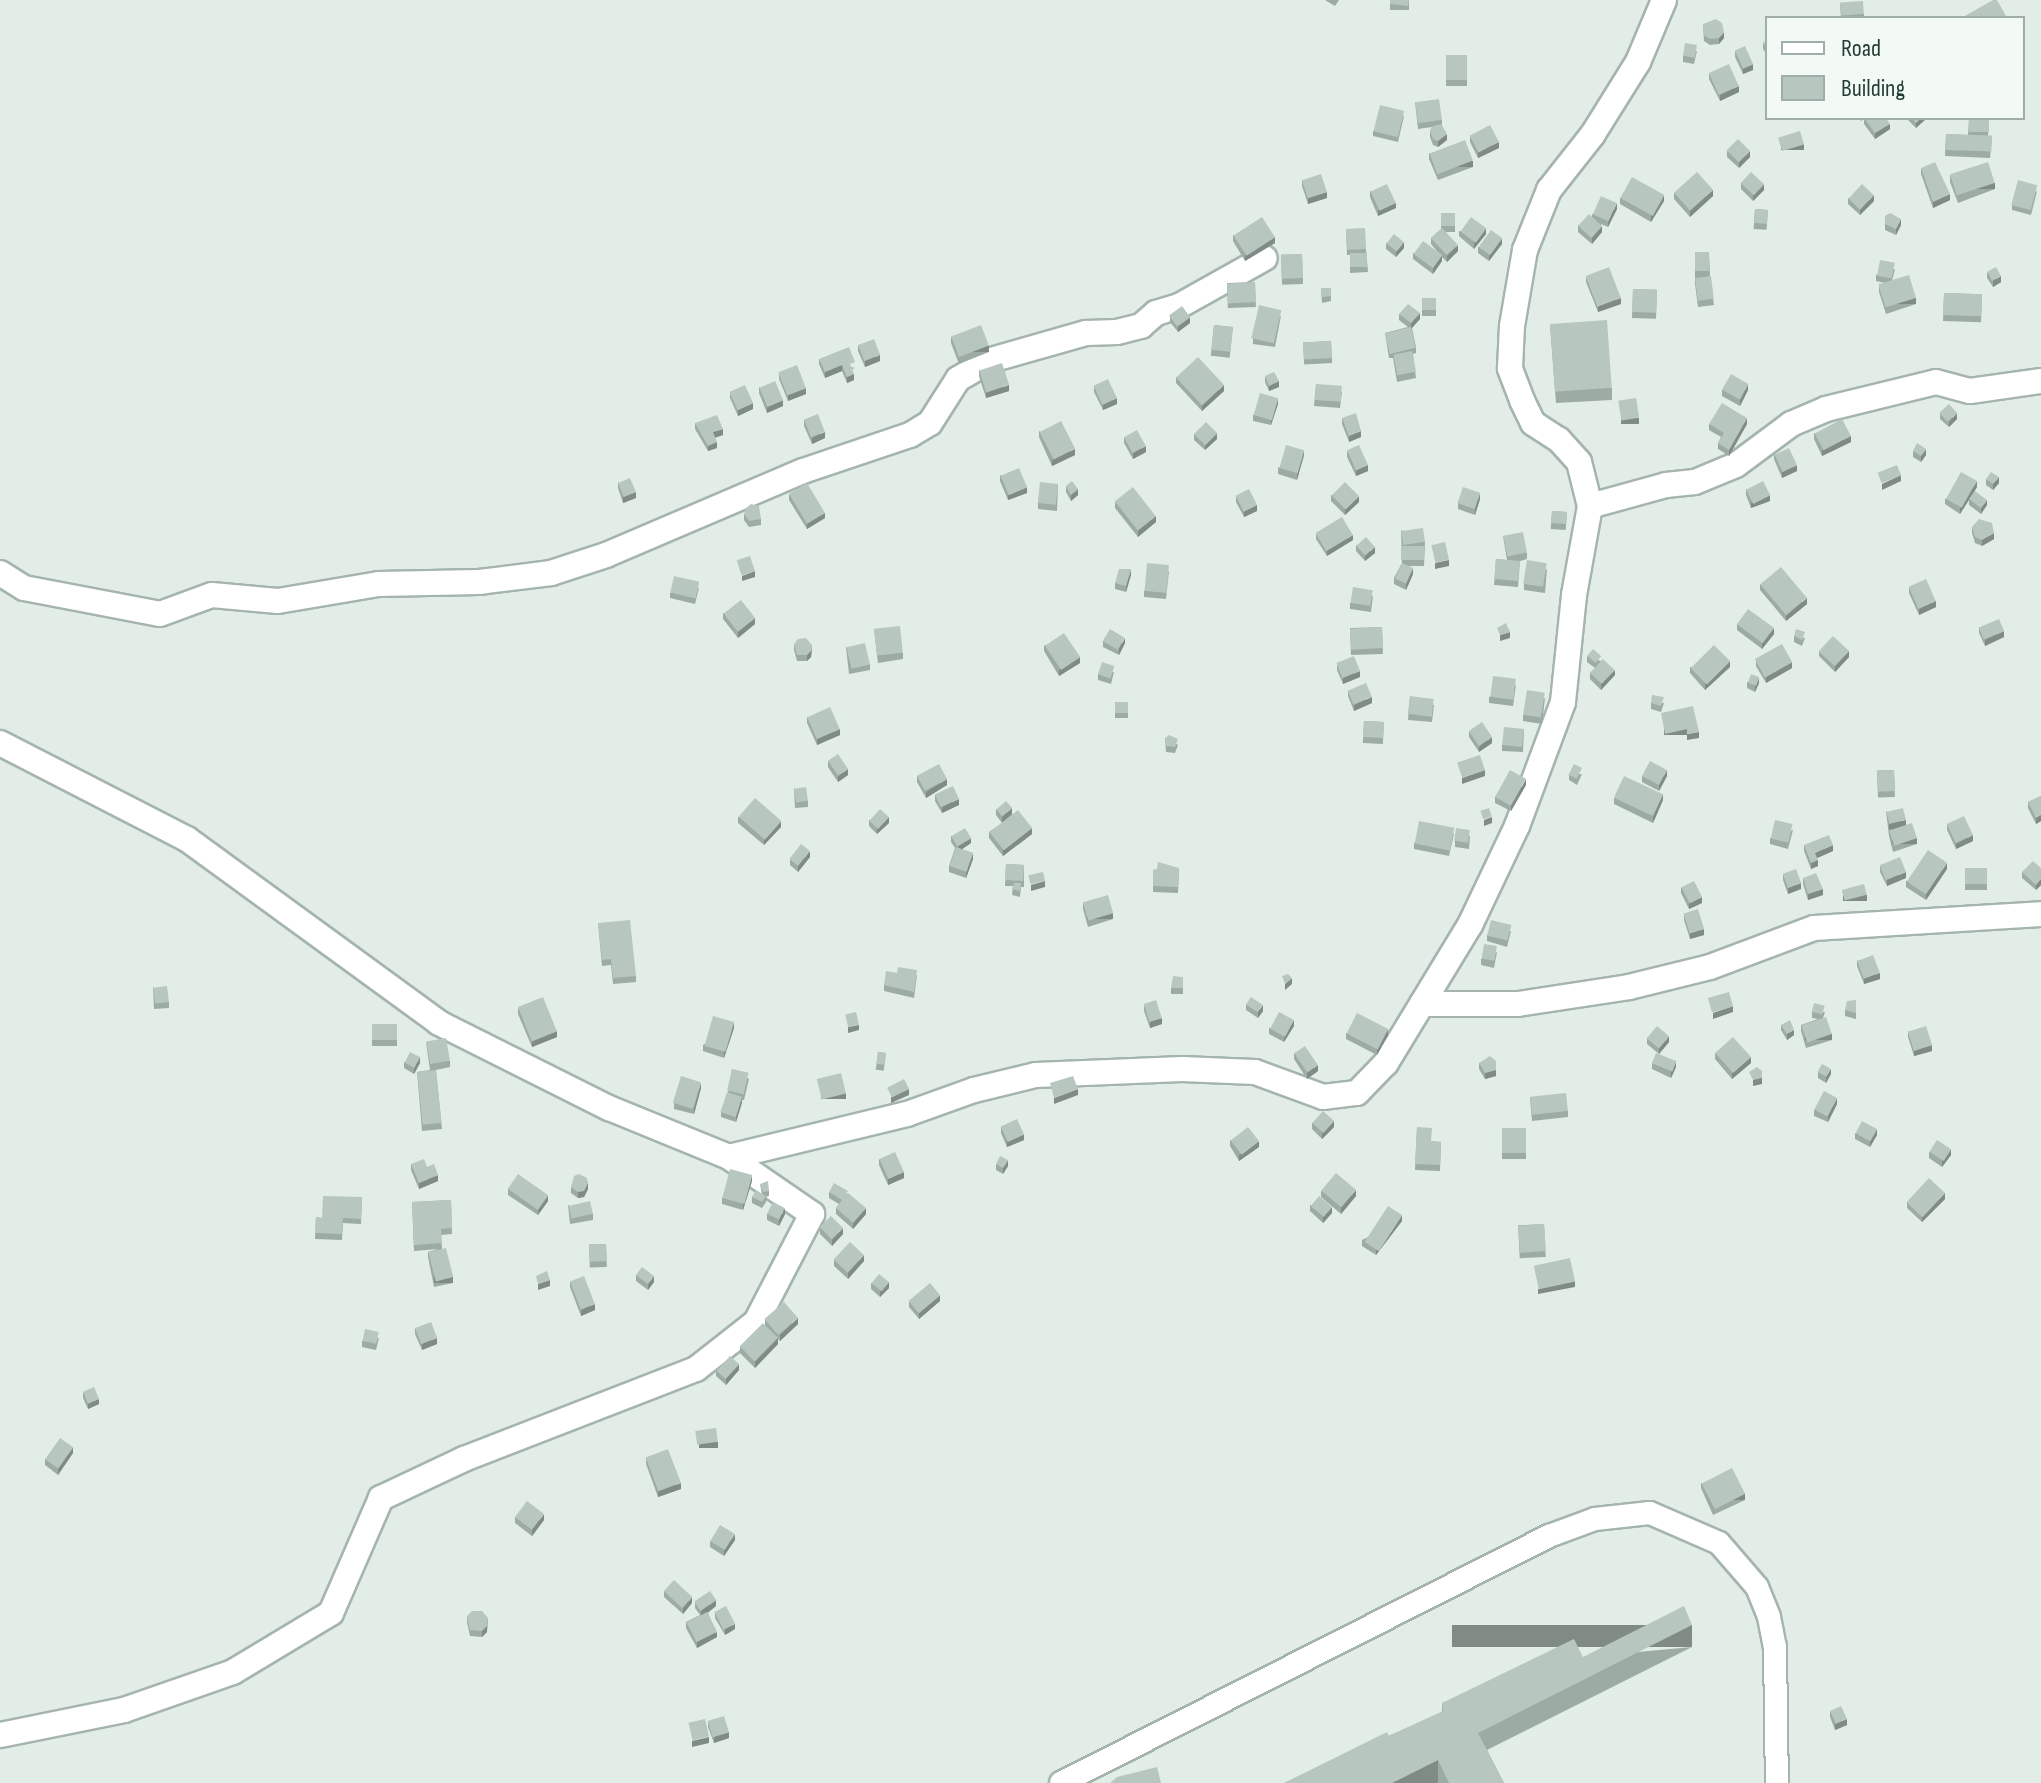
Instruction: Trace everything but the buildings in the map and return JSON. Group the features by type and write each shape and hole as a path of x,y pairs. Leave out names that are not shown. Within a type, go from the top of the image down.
{"street":[{"path":"729,1157 907,1114 974,1090 1036,1075 1182,1069 1255,1072 1323,1097 1357,1093 1386,1063 1470,925 1517,826 1563,702 1574,595 1590,506 1579,462 1559,440 1533,423 1522,400 1510,368 1512,326 1525,250 1549,190 1593,134 1638,62 1664,0"},
{"path":"0,573 24,588 160,614 212,595 278,601 379,584 479,582 551,573 606,555 803,471 910,435 930,423 958,379 991,360 1086,333 1141,326 1156,313 1179,306 1265,258"},
{"path":"1590,506 1666,485 1695,482 1736,465 1791,424 1826,409 1936,382 1970,391 2041,381"},
{"path":"0,743 187,839 439,1023 609,1108 729,1157 812,1214 756,1322 696,1369 464,1459 381,1498 331,1613 233,1672 124,1710 0,1735"},
{"path":"1422,1004 1518,1004 1629,987 1710,967 1814,928 2041,914"}],"lane":[{"path":"1061,1783 1549,1536 1595,1519 1650,1513 1719,1543 1757,1587 1769,1617 1775,1647 1777,1783"}]}
